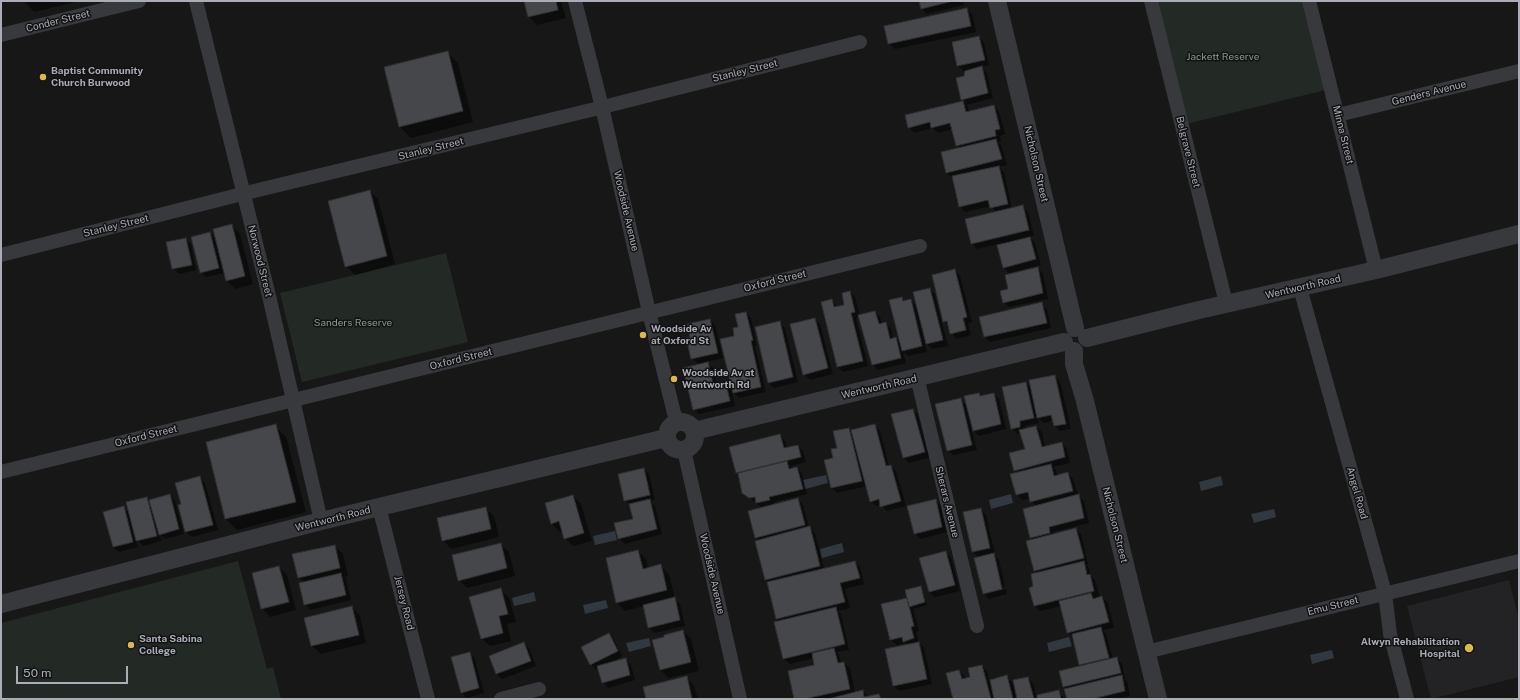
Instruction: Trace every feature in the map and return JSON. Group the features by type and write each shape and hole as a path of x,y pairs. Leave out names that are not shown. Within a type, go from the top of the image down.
{"street":[{"name":"Conder Street","path":"2,30 139,1"},
{"name":"Norwood Street","path":"196,1 242,194 269,296 321,521"},
{"name":"Woodside Avenue","path":"575,1 602,107 649,312 674,413 678,422"},
{"name":"Nicholson Street","path":"997,1 1081,333"},
{"name":"Belgrave Street","path":"1152,1 1226,304"},
{"name":"Minna Street","path":"1309,1 1376,270"},
{"name":"Stanley Street","path":"1,255 242,194 602,107 860,42"},
{"name":"Genders Avenue","path":"1338,115 1519,71"},
{"name":"Wentworth Road","path":"1081,333 1300,288 1519,234"},
{"name":"Oxford Street","path":"1,472 920,246"},
{"name":"Angel Road","path":"1300,288 1385,594 1390,634 1407,699"},
{"path":"1069,347 1064,338 1068,331 1081,333"},
{"name":"Nicholson Street","path":"1069,347 1084,401 1158,699"},
{"name":"Wentworth Road","path":"694,431 917,377 1069,347"},
{"name":"Sherars Avenue","path":"917,377 977,626"},
{"path":"678,422 686,422 693,427 694,431 694,440 692,444 684,450 675,449 666,438 666,433 670,426 678,422"},
{"name":"Wentworth Road","path":"1,604 321,521 666,438"},
{"name":"Woodside Avenue","path":"684,450 740,699"},
{"name":"Jersey Road","path":"379,507 428,699"},
{"name":"Emu Street","path":"1146,652 1519,560"},
{"path":"501,699 539,689"}],"shaded area":[{"path":"826,475 828,483 805,489 803,480"},
{"path":"1221,476 1223,485 1201,491 1199,482"},
{"path":"1011,494 1013,503 991,509 989,500"},
{"path":"1274,509 1276,517 1254,523 1251,514"},
{"path":"615,531 617,540 595,545 593,536"},
{"path":"842,543 844,552 822,558 820,549"},
{"name":"Alwyn Rehabilitation Hospital","path":"1509,580 1519,619 1519,677 1431,699 1407,606"},
{"path":"534,592 536,601 514,606 512,598"},
{"path":"606,600 608,608 585,614 583,605"},
{"path":"1069,637 1072,646 1049,652 1047,643"},
{"path":"649,638 651,646 629,652 626,643"},
{"path":"1332,650 1334,658 1312,664 1310,655"}],"green space":[{"name":"Jackett Reserve","path":"1151,1 1309,1 1330,89 1182,125"},
{"name":"Sanders Reserve","path":"446,253 468,342 302,382 280,293"},
{"name":"Santa Sabina College","path":"238,561 267,669 273,667 281,699 1,699 1,623"}],"building":[{"path":"524,1 556,1 558,10 528,17"},
{"path":"919,1 953,1 921,9"},
{"path":"967,8 971,26 888,44 884,26"},
{"path":"979,36 985,60 957,66 952,42"},
{"path":"448,51 463,111 399,127 384,67"},
{"path":"982,66 988,93 961,100 956,78 964,76 965,71"},
{"path":"963,101 966,112 994,105 1000,129 995,130 996,136 956,146 950,123 931,128 930,122 908,128 905,115"},
{"path":"996,139 1002,159 946,173 941,152"},
{"path":"999,166 1008,204 990,208 988,200 959,207 952,176"},
{"path":"370,190 387,256 345,267 328,201"},
{"path":"1023,205 1029,230 971,244 965,219"},
{"path":"232,224 245,276 226,281 213,229"},
{"path":"210,232 219,268 200,273 191,237"},
{"path":"1030,237 1036,259 1003,268 997,245"},
{"path":"186,238 192,265 172,269 166,242"},
{"path":"1038,267 1043,293 1003,303 1000,291 1008,289 1005,275"},
{"path":"955,269 967,317 963,318 966,330 950,334 947,321 943,322 932,275"},
{"path":"930,288 943,340 926,344 913,292"},
{"path":"850,291 855,312 851,313 863,361 837,367 821,302 832,299 834,307 844,305 842,293"},
{"path":"902,297 903,301 911,299 922,346 902,351 889,300"},
{"path":"1042,302 1047,323 984,337 979,317"},
{"path":"875,311 879,324 886,322 890,339 896,337 901,358 872,365 858,315"},
{"path":"746,312 753,340 751,341 761,387 733,393 720,339 734,336 733,328 738,327 735,314"},
{"path":"815,318 828,368 803,375 790,324"},
{"path":"710,319 718,353 691,359 686,338 690,337 687,324"},
{"path":"780,321 793,377 768,383 755,327"},
{"path":"708,362 714,387 726,384 730,401 693,410 683,368"},
{"path":"1055,375 1066,424 1054,426 1051,415 1037,418 1029,380"},
{"path":"1026,382 1034,418 1020,421 1020,427 1011,429 1002,387"},
{"path":"979,393 980,396 994,393 1001,424 973,431 964,396"},
{"path":"961,398 972,445 947,451 935,404"},
{"path":"913,409 925,452 903,458 891,414"},
{"path":"276,424 296,502 225,519 206,442"},
{"path":"875,424 886,466 891,465 901,501 880,507 879,499 870,502 851,430"},
{"path":"1036,426 1042,447 1062,442 1065,457 1014,471 1009,453 1025,449 1019,430"},
{"path":"849,428 862,481 831,488 824,460 833,458 831,449 837,448 833,431"},
{"path":"780,434 784,448 798,445 801,457 736,473 729,447"},
{"path":"787,461 789,469 797,467 803,489 769,497 770,500 756,503 755,497 749,498 742,493 738,473"},
{"path":"1051,464 1054,476 1068,472 1073,491 1030,502 1028,492 1016,495 1010,474"},
{"path":"644,468 650,495 624,501 618,474"},
{"path":"200,476 213,525 185,532 178,505 181,504 175,483"},
{"path":"170,494 179,529 159,535 149,500"},
{"path":"1079,494 1084,518 1049,527 1050,533 1030,538 1023,509"},
{"path":"573,495 584,533 564,539 559,521 551,524 545,503"},
{"path":"147,497 157,536 136,541 126,502"},
{"path":"798,498 805,525 755,538 748,511"},
{"path":"650,499 657,529 618,539 614,523 633,519 629,504"},
{"path":"936,499 942,527 914,534 907,506"},
{"path":"124,506 133,542 113,547 103,512"},
{"path":"486,507 491,529 442,541 437,518"},
{"path":"981,508 990,548 972,552 963,512"},
{"path":"810,526 820,566 765,580 755,541"},
{"path":"1076,528 1084,558 1034,571 1026,541"},
{"path":"501,543 507,568 458,581 452,555"},
{"path":"335,545 340,568 298,578 292,554"},
{"path":"638,550 643,569 661,564 667,590 616,603 606,558"},
{"path":"946,551 955,585 929,592 919,558"},
{"path":"994,553 1002,589 983,594 974,558"},
{"path":"855,561 860,578 840,583 845,602 776,619 767,582"},
{"path":"1084,561 1087,575 1090,574 1094,591 1034,606 1029,588 1033,586 1031,574"},
{"path":"279,566 289,602 261,609 252,573"},
{"path":"341,573 346,595 304,605 299,583"},
{"path":"921,586 925,602 909,607 905,590"},
{"path":"501,588 508,614 499,616 503,633 481,639 469,597"},
{"path":"1091,593 1093,599 1102,596 1109,622 1067,633 1059,601"},
{"path":"675,597 680,620 648,628 643,605"},
{"path":"907,598 914,626 911,627 914,638 903,642 902,637 890,640 881,604"},
{"path":"352,606 359,635 311,646 304,618"},
{"path":"836,607 845,644 783,659 774,622"},
{"path":"1101,627 1109,658 1079,665 1072,634"},
{"path":"683,630 691,662 660,670 652,640"},
{"path":"609,633 618,651 590,665 581,647"},
{"path":"524,642 531,661 496,674 489,656"},
{"path":"919,642 927,679 893,686 885,649"},
{"path":"834,648 838,663 844,662 850,689 804,699 794,699 788,671 814,665 812,653"},
{"path":"470,652 479,688 461,693 451,657"},
{"path":"1117,657 1121,673 1063,687 1059,671"},
{"path":"626,658 630,675 602,683 597,666"},
{"path":"982,665 991,699 953,699 946,673 959,670 962,679 970,677 968,668"},
{"path":"1007,675 1013,699 994,699 990,680"},
{"path":"1122,675 1125,691 1092,699 1067,699 1064,689"},
{"path":"687,676 692,699 646,699 643,687"},
{"path":"1028,677 1034,699 1017,699 1013,680"},
{"path":"863,690 864,697 879,694 881,699 828,699"},
{"path":"1059,690 1061,699 1037,699 1037,695"}],"place":[{"name":"Baptist Community Church Burwood","path":"43,77"},
{"name":"Woodside Av at Oxford St","path":"643,335"},
{"name":"Woodside Av at Wentworth Rd","path":"674,379"},
{"name":"Santa Sabina College","path":"131,645"},
{"name":"Alwyn Rehabilitation Hospital","path":"1469,648"}]}
